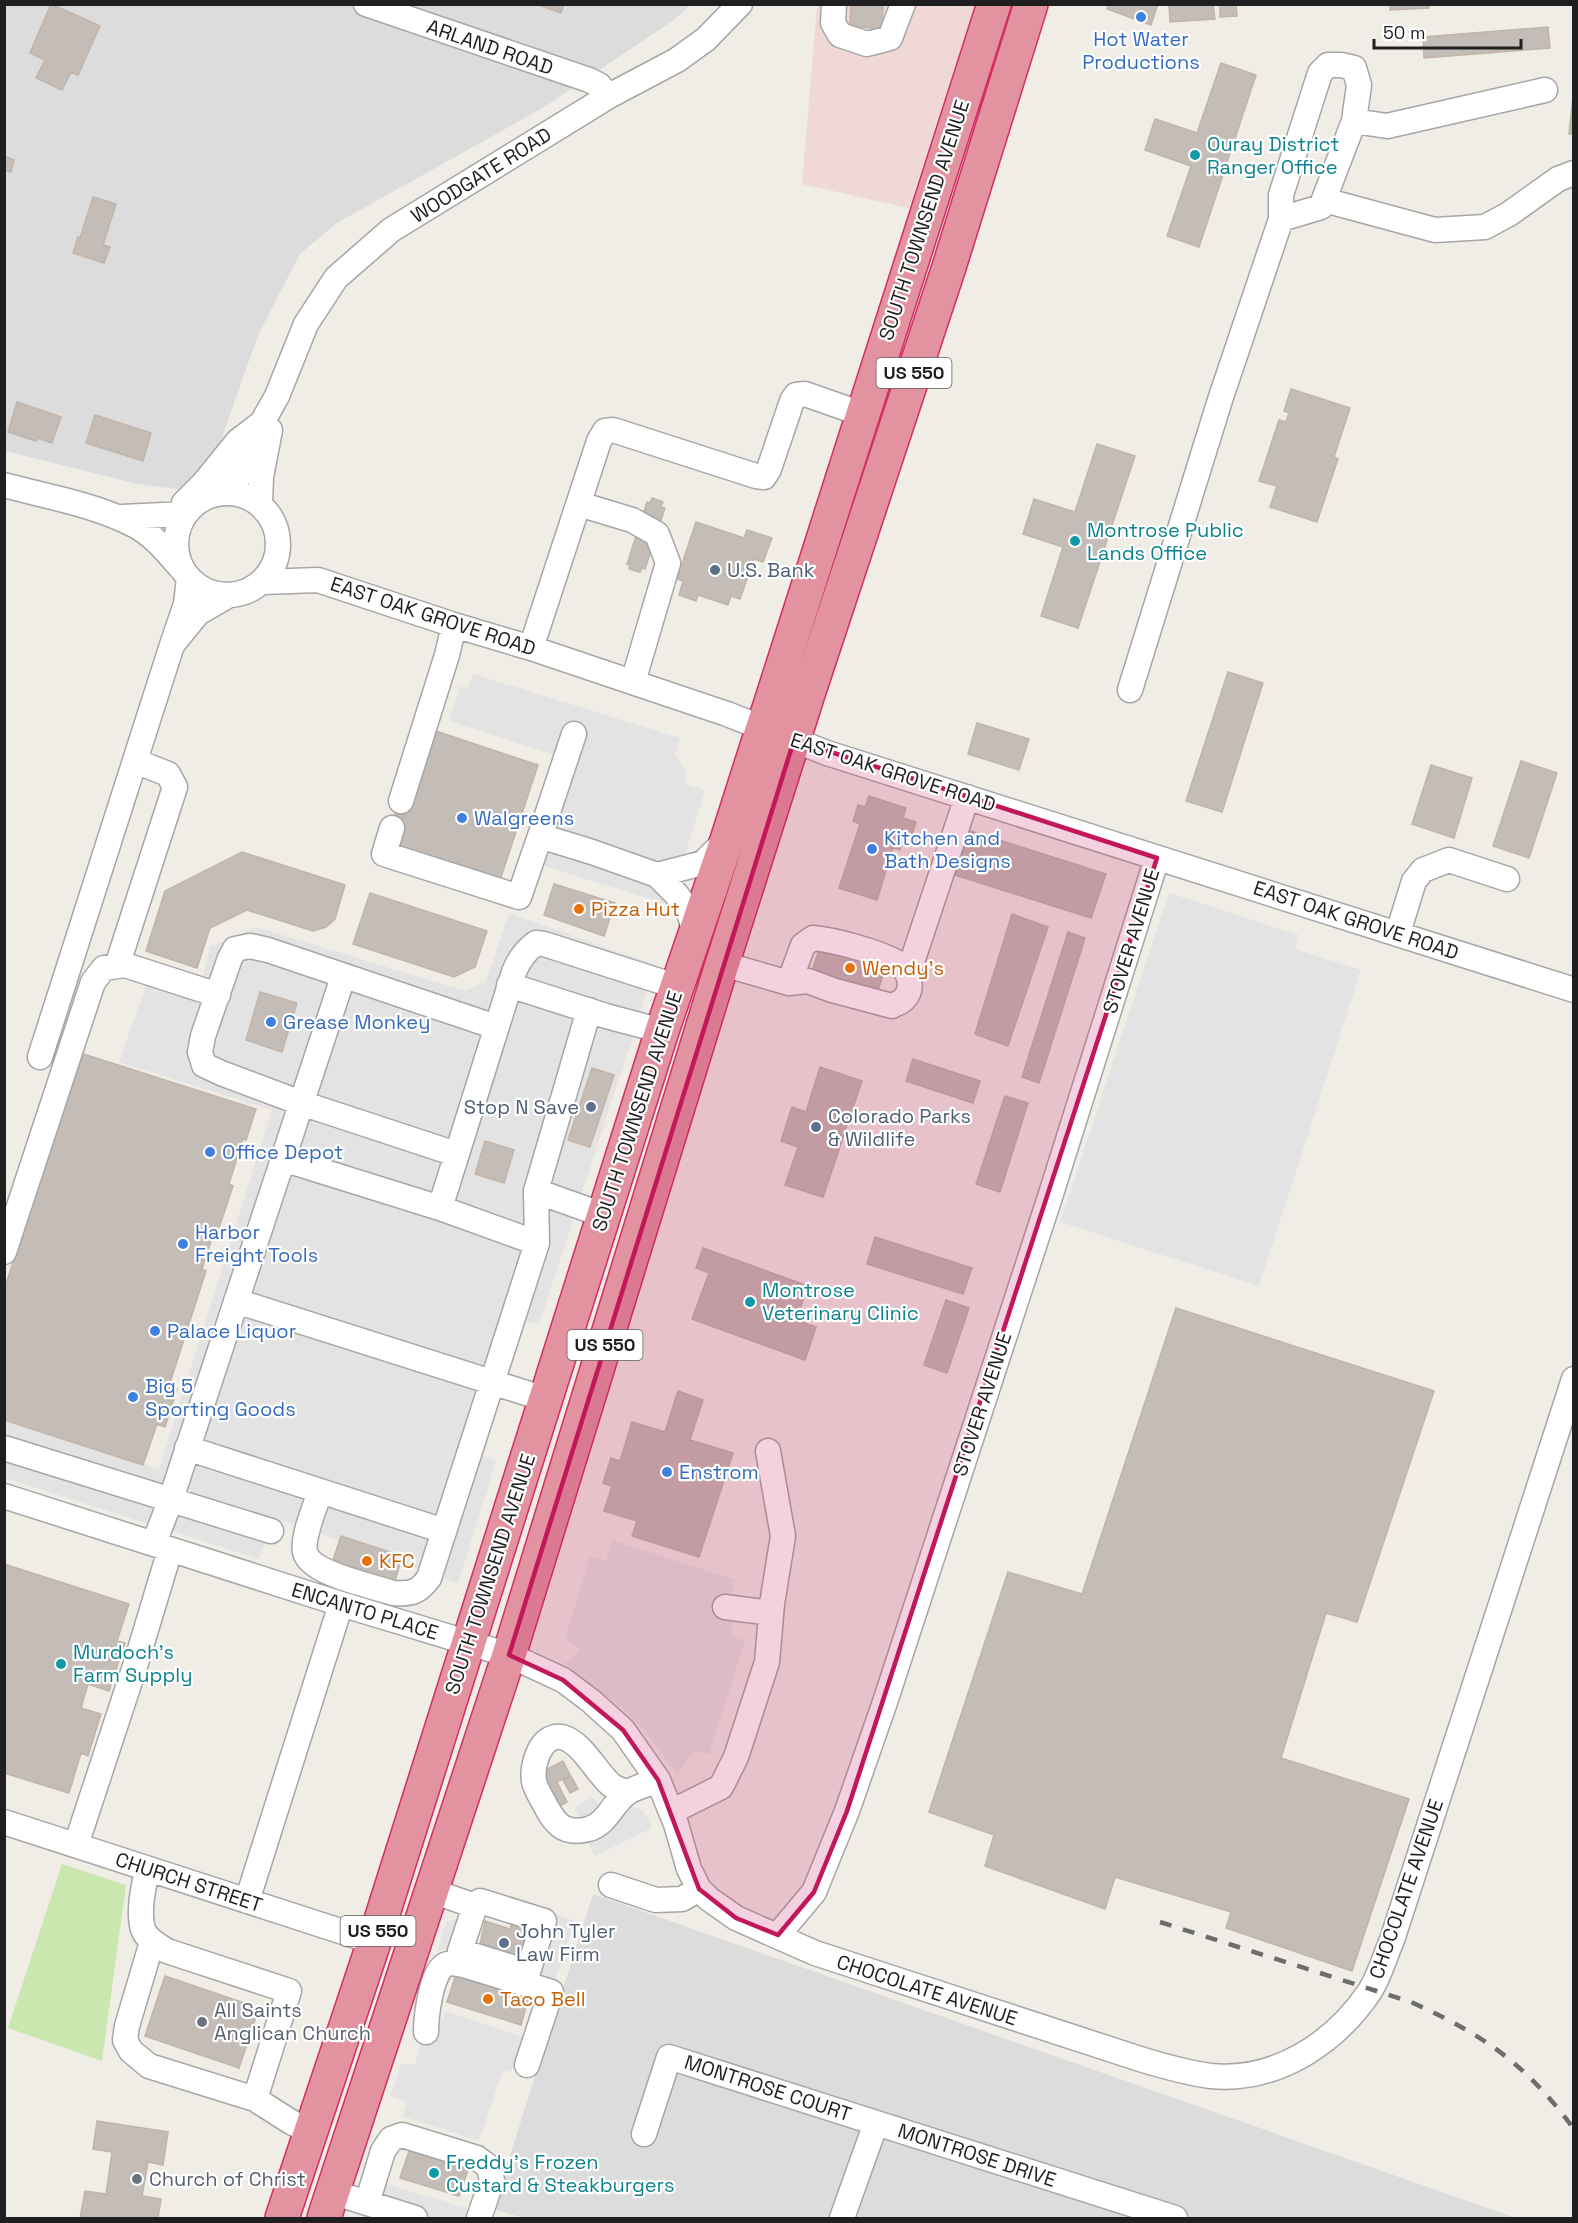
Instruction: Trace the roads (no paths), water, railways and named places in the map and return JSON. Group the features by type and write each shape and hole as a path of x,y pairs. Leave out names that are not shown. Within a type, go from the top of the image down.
{"highway":[{"name":"SOUTH TOWNSEND AVENUE","path":"282,2218 374,1942 603,1215 727,840 994,4"},
{"name":"SOUTH TOWNSEND AVENUE","path":"328,2205 509,1655 723,964 949,267 1031,4"}],"street":[{"name":"ARLAND ROAD","path":"366,4 589,80 599,85 609,96"},
{"name":"WOODGATE ROAD","path":"227,493 244,466 263,421 277,396 306,324 336,278 391,230 609,96 677,60 706,39 740,4"},
{"path":"834,4 833,23 840,34 867,44 890,38 903,4"},
{"path":"1130,690 1220,400 1281,219 1281,195 1320,73 1328,65 1354,68 1359,85 1354,121 1321,207 1281,219"},
{"path":"1354,121 1387,126 1545,90"},
{"path":"1324,200 1435,230 1485,227 1509,214 1558,179 1574,173"},
{"path":"531,648 599,441 605,431 613,430 764,477 769,469 795,395 805,394 862,414"},
{"name":"WOODGATE ROAD","path":"260,505 261,477 277,396"},
{"name":"WOODGATE ROAD","path":"175,516 238,441 263,421"},
{"path":"4,485 116,517 138,527 159,543 185,573 204,588 229,595"},
{"path":"116,517 175,516 206,498 227,493 248,498 260,505 270,515 276,527 279,540 276,561 263,582 249,591 229,595 198,613 172,645"},
{"path":"579,504 632,520 657,534 668,563 633,682"},
{"path":"40,1057 186,604 185,573 176,544 175,516"},
{"name":"EAST OAK GROVE ROAD","path":"279,540 286,553 318,580"},
{"name":"EAST OAK GROVE ROAD","path":"263,582 318,580 633,682 834,755 1574,990"},
{"path":"401,801 454,625"},
{"path":"392,828 384,854 519,897 574,734"},
{"path":"117,966 175,787 168,774 135,761"},
{"path":"908,974 967,797"},
{"path":"540,836 657,875 688,909 695,933"},
{"path":"657,875 703,863 727,840"},
{"name":"STOVER AVENUE","path":"778,1935 814,1892 847,1811 885,1702 1035,1242 1157,858"},
{"path":"1398,933 1414,881 1423,870 1449,860 1507,879"},
{"path":"723,964 892,1006 904,999 911,985 908,974 899,964 848,946 813,938 803,945 799,982"},
{"path":"440,1208 520,957 536,943 678,987"},
{"path":"456,1154 301,1103 204,1065 200,1052 203,1036 230,958 235,949 250,946 268,950 496,1027"},
{"path":"4,1252 93,982 104,968 125,965 218,994"},
{"path":"76,1845 135,1666 171,1499 343,976"},
{"path":"510,985 662,1031"},
{"path":"320,1492 306,1538 305,1553 314,1565 327,1572 393,1593 420,1590 429,1578 537,1242 536,1191 589,1010"},
{"path":"50,1028 68,1057"},
{"path":"283,1159 440,1208 537,1242"},
{"path":"536,1191 603,1215"},
{"path":"236,1302 545,1399"},
{"name":"CHOCOLATE AVENUE","path":"778,1935 827,1957 1140,2059 1190,2072 1233,2077 1256,2073 1287,2063 1315,2049 1341,2029 1371,1989 1392,1940 1574,1379"},
{"path":"4,1448 272,1531"},
{"path":"187,1448 444,1531"},
{"path":"671,1812 721,1787 736,1757 767,1662 771,1613 783,1536 768,1451"},
{"name":"ENCANTO PLACE","path":"4,1496 341,1604 509,1655 563,1680 623,1730 658,1780 689,1869 699,1889 736,1918 778,1935"},
{"path":"247,1901 341,1604"},
{"path":"725,1607 771,1613"},
{"path":"627,1793 611,1785 573,1743 562,1737 552,1737 544,1742 533,1772 534,1783 553,1821 567,1830 589,1829 607,1818 627,1793 658,1780"},
{"name":"CHURCH STREET","path":"4,1822 374,1942"},
{"path":"148,1869 141,1891 143,1930 152,1942 167,1951 288,1991 255,2099"},
{"path":"611,1885 656,1900 682,1899 699,1889"},
{"path":"432,1890 475,1905"},
{"path":"152,1942 127,2026 125,2040 131,2051 149,2066 255,2099 311,2132"},
{"path":"426,2032 426,2006 440,1970 444,1965 450,1963 464,1965 551,1992 527,2065"},
{"name":"MONTROSE COURT","path":"644,2134 669,2057 876,2123"},
{"name":"MONTROSE DRIVE","path":"842,2218 876,2123 1175,2218"},
{"path":"367,2203 383,2151 391,2139 402,2134 477,2158 489,2167 492,2180 479,2218"},
{"path":"328,2205 367,2203 415,2218"}],"railway":[{"path":"1160,1922 1411,2002 1437,2014 1482,2040 1521,2069 1539,2086 1574,2129"}],"place":[{"name":"Hot Water Productions","path":"1141,17"},
{"name":"Ouray District Ranger Office","path":"1195,155"},
{"name":"Montrose Public Lands Office","path":"1075,541"},
{"name":"U.S. Bank","path":"715,570"},
{"name":"Walgreens","path":"462,818"},
{"name":"Kitchen and Bath Designs","path":"872,849"},
{"name":"Pizza Hut","path":"579,909"},
{"name":"Wendy's","path":"850,968"},
{"name":"Grease Monkey","path":"271,1022"},
{"name":"Stop N Save","path":"591,1107"},
{"name":"Colorado Parks & Wildlife","path":"816,1127"},
{"name":"Office Depot","path":"210,1152"},
{"name":"Harbor Freight Tools","path":"183,1244"},
{"name":"Montrose Veterinary Clinic","path":"750,1302"},
{"name":"Palace Liquor","path":"155,1331"},
{"name":"Big 5 Sporting Goods","path":"133,1397"},
{"name":"Enstrom","path":"667,1472"},
{"name":"KFC","path":"367,1561"},
{"name":"Murdoch's Farm Supply","path":"61,1664"},
{"name":"John Tyler Law Firm","path":"504,1943"},
{"name":"Taco Bell","path":"488,1999"},
{"name":"All Saints Anglican Church","path":"202,2022"},
{"name":"Freddy's Frozen Custard & Steakburgers","path":"434,2173"},
{"name":"Church of Christ","path":"137,2179"}]}
